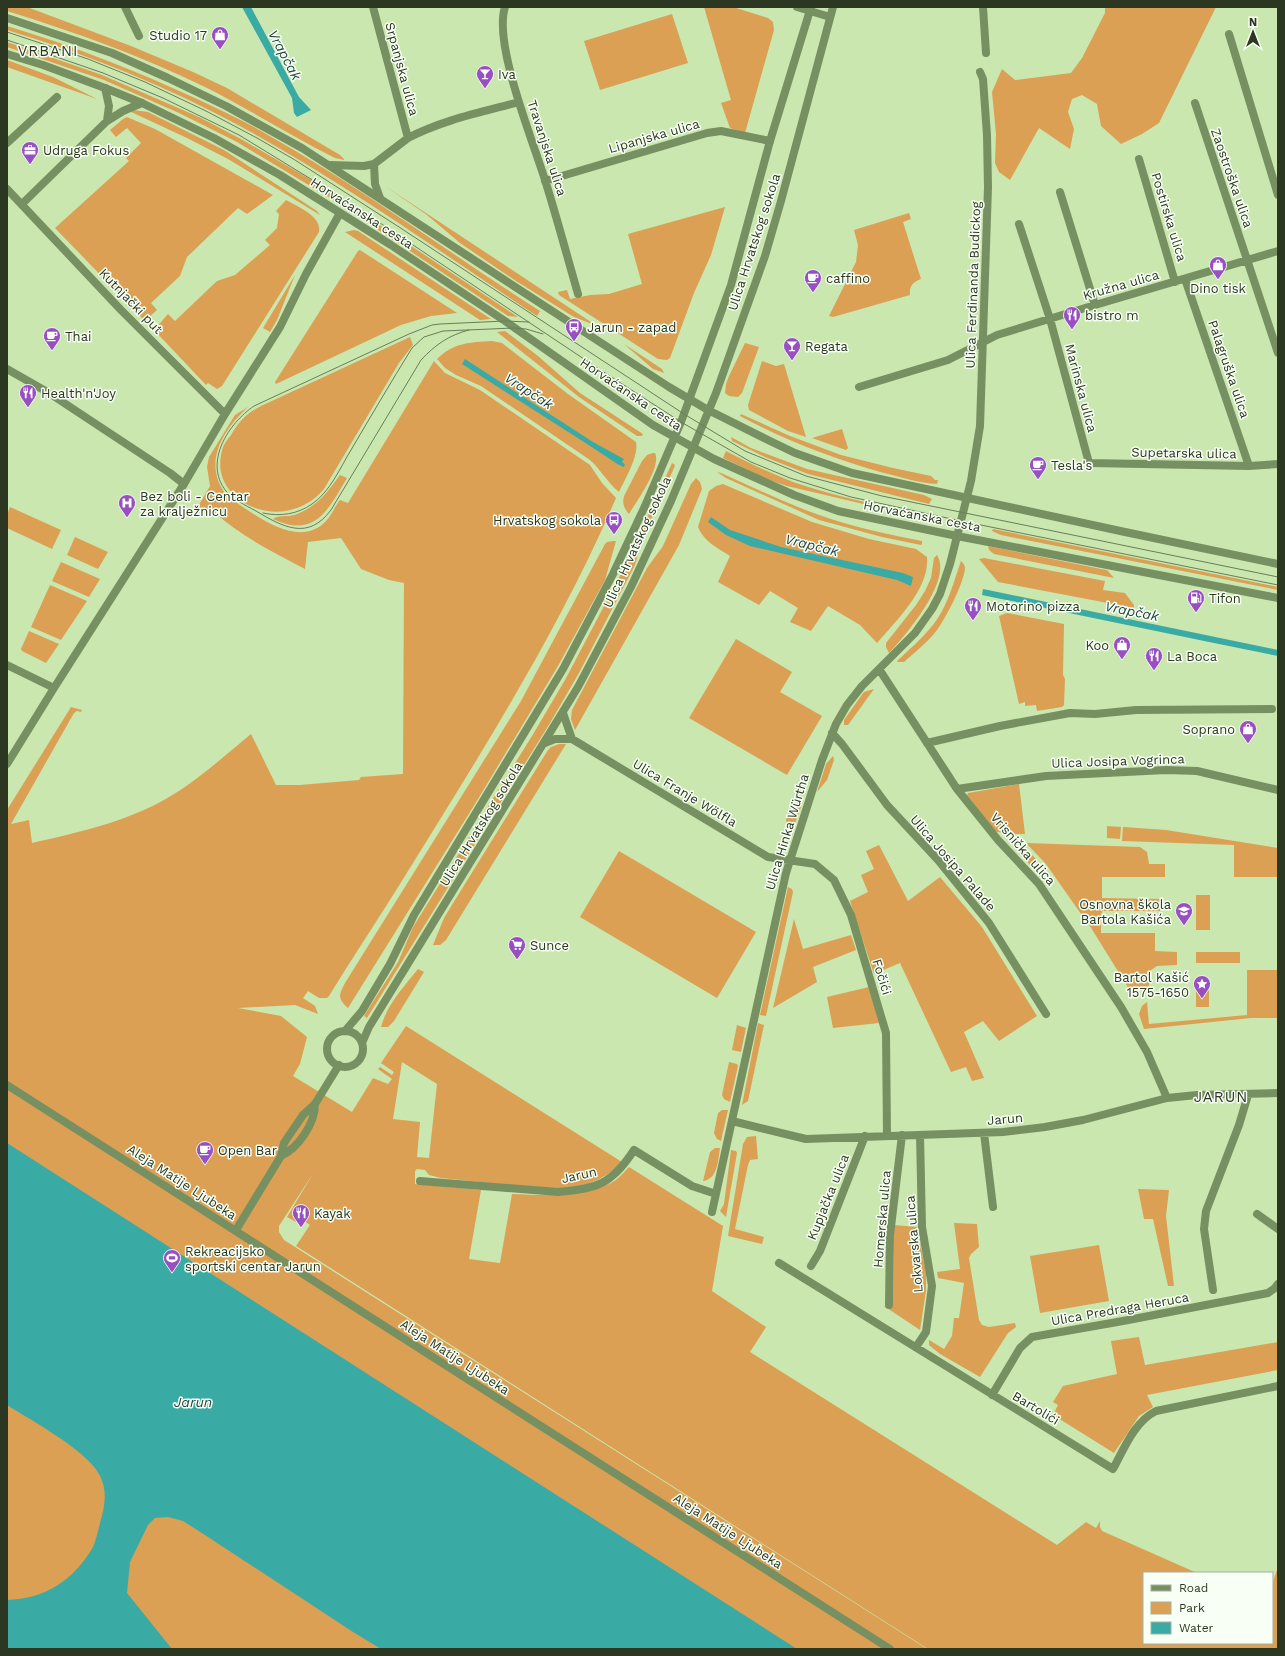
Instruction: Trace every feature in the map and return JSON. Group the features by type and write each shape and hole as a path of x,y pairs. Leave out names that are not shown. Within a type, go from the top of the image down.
{"street":[{"path":"125,7 139,36"},
{"name":"Srpanjska ulica","path":"373,7 408,138"},
{"name":"Travanjska ulica","path":"505,7 502,22 507,60 519,102 545,180 578,294"},
{"path":"797,7 810,9 830,17"},
{"name":"Ulica Hrvatskog sokola","path":"362,1043 369,1027 563,713 600,648 644,561 716,393 765,256 832,7"},
{"path":"983,7 986,53"},
{"name":"Ulica Hrvatskog sokola","path":"346,1031 362,1011 390,964 414,915 563,669 619,564 675,438 731,285 770,141 810,9"},
{"name":"Horvaćanska cesta","path":"7,18 112,53 226,106 302,148 329,165 689,399 795,453 852,473 1278,564"},
{"path":"1228,34 1278,196"},
{"name":"Horvaćanska cesta","path":"7,54 43,65 142,103 214,138 280,175 505,321 653,425 692,448 781,489 838,511 957,536 1278,598"},
{"name":"Ulica Ferdinanda Budickog","path":"967,498 980,426 988,187 987,135 983,79 980,72"},
{"path":"105,88 109,106 107,121"},
{"path":"7,143 57,97"},
{"name":"Srpanjska ulica","path":"374,164 408,138 423,130 519,102"},
{"path":"22,204 107,121 142,103"},
{"name":"Zaostroška ulica","path":"1195,103 1278,353"},
{"name":"Lipanjska ulica","path":"545,180 706,133 721,131 770,141"},
{"name":"Postirska ulica","path":"1139,159 1175,282"},
{"path":"329,165 364,166 374,164 376,184 380,198"},
{"name":"Kutnjački put","path":"7,189 121,310 225,414"},
{"path":"1060,192 1095,305"},
{"path":"7,764 184,484 225,414 280,327 306,274 340,213"},
{"name":"Marinska ulica","path":"1019,224 1050,319 1089,463"},
{"name":"Kružna ulica","path":"859,387 948,360 997,335 1278,251"},
{"name":"Palagruška ulica","path":"1185,279 1249,466"},
{"path":"7,369 56,397 170,473 184,484"},
{"name":"Supetarska ulica","path":"1089,463 1249,466 1278,464"},
{"name":"Ulica Hinka Würtha","path":"712,1212 789,860 832,733 847,705 862,686 915,633 932,609 940,594 945,579 967,498"},
{"path":"7,665 54,688"},
{"name":"Vrisnička ulica","path":"879,669 957,789 998,840 1039,884 1121,1007 1147,1052 1167,1098"},
{"path":"927,743 1000,726 1070,713 1095,714 1136,710 1272,709"},
{"path":"545,743 555,739 572,739 563,713"},
{"name":"Ulica Josipa Palade","path":"832,733 842,744 886,805 938,860 989,923 1046,1014"},
{"name":"Ulica Franje Wölfla","path":"572,739 768,857 789,860"},
{"name":"Ulica Josipa Vogrinca","path":"957,789 1046,776 1166,770 1197,771 1278,790"},
{"name":"Fočići","path":"789,860 812,863 819,866 834,880 850,915 886,1033 887,1136"},
{"path":"346,1031 356,1034 362,1043 363,1053 358,1061 349,1066 339,1065 330,1058 327,1048 328,1042 335,1034 346,1031"},
{"path":"236,1230 281,1156 284,1143 302,1115 315,1104 339,1065"},
{"name":"Aleja Matije Ljubeka","path":"7,1085 890,1649"},
{"name":"Jarun","path":"732,1121 806,1139 984,1133 1003,1132 1073,1122 1167,1098 1278,1093"},
{"path":"1212,1290 1204,1228 1206,1212 1239,1125 1248,1095"},
{"path":"984,1133 993,1207"},
{"name":"Homerska ulica","path":"889,1305 890,1235 902,1135"},
{"name":"Lokvarska ulica","path":"916,1347 926,1332 932,1286 922,1227 920,1135"},
{"name":"Kupjačka ulica","path":"811,1266 820,1251 865,1136"},
{"name":"Jarun","path":"420,1181 558,1192 575,1191 592,1187 607,1181 624,1166 634,1150 692,1186 716,1194"},
{"path":"1257,1214 1278,1229"},
{"name":"Bartolići","path":"779,1262 1113,1469 1138,1426 1149,1414 1156,1411 1278,1386"},
{"name":"Ulica Predraga Heruca","path":"992,1395 1020,1348 1032,1337 1131,1320 1268,1293 1278,1284"}],"green space":[{"path":"7,7 27,7 131,46 193,72 227,88 340,155 345,160 335,158 221,95 157,65 58,27 7,11"},
{"path":"704,7 733,7 768,18 773,22 774,30 745,133 730,128 721,103 731,100"},
{"path":"1105,7 1216,7 1159,123 1142,134 1121,144 1101,126 1097,104 1082,95 1072,99 1068,112 1074,129 1070,149 1039,128 1010,180 999,172 995,163 996,134 992,92 1002,69 1015,80 1071,73 1082,58 1105,13"},
{"path":"672,14 688,63 600,90 584,41"},
{"path":"7,26 55,41 126,68 195,98 250,125 303,155 540,311 537,316 316,170 212,111 155,84 96,60 7,30"},
{"path":"7,42 102,75 199,117 241,139 315,182 518,317 508,316 327,196 237,142 179,113 104,80 7,47"},
{"path":"7,60 53,77 97,99 7,67"},
{"path":"133,110 148,112 224,150 317,211 320,215 228,159 129,111"},
{"path":"127,117 155,129 273,195 247,214 238,208 187,257 180,276 151,303 157,310 144,320 55,228 129,161 126,158 141,143 127,128 116,137 110,130"},
{"path":"385,186 597,326 574,317 516,281 460,243 427,215"},
{"path":"286,200 303,209 313,217 319,226 319,232 222,386 217,389 208,383 206,385 155,331 155,329 168,314 175,321 217,281 235,275 270,245 265,240 277,228 279,214 276,211"},
{"path":"725,207 711,255 694,293 670,358 667,360 658,359 559,295 558,292 567,290 570,299 590,295 609,294 642,284 628,234"},
{"path":"909,213 911,219 903,222 921,279 912,285 910,295 833,317 829,316 856,262 858,245 854,230"},
{"path":"354,230 358,231 491,319 480,320 345,232"},
{"path":"360,250 457,313 431,316 401,325 276,384 275,382"},
{"path":"295,275 277,320 270,332 263,328"},
{"path":"505,331 538,356 580,393 643,434 642,436 637,436 579,397 497,332"},
{"path":"410,337 413,345 399,363 324,489 315,498 305,505 297,508 283,511 268,511 241,501 231,492 223,480 220,466 222,451 225,443 237,425 247,415 261,406"},
{"path":"492,341 502,343 568,394 636,442 634,461 619,492 590,460 481,386 456,375 445,368 437,359 449,350 462,344"},
{"path":"745,343 759,347 742,393 738,397 729,396 725,393 726,384"},
{"path":"624,344 662,369 664,373 653,369"},
{"path":"434,361 445,373 480,390 590,465 602,483 616,498 569,598 543,646 516,694 400,884 329,996 327,998 319,998 308,991 303,998 315,1006 318,1014 295,1005 238,1008 281,1016 307,1037 300,1064 293,1076 352,1112 373,1078 388,1084 392,1079 378,1069 380,1067 392,1075 394,1072 381,1063 406,1026 622,1162 606,1175 597,1180 578,1186 548,1189 441,1178 429,1175 425,1170 417,1169 415,1171 415,1184 481,1190 469,1259 500,1263 512,1194 552,1195 579,1193 592,1190 605,1186 616,1180 629,1167 723,1226 712,1291 766,1327 750,1352 1057,1545 1086,1522 1096,1528 1100,1521 1102,1531 1195,1572 1143,1572 1143,1644 1273,1644 1273,1581 1278,1567 1278,1649 928,1649 296,1246 310,1225 301,1219 298,1223 287,1217 314,1172 279,1226 279,1232 284,1240 927,1649 7,1649 7,810 71,707 82,710 81,712 77,711 74,713 11,824 29,820 32,843 117,821 149,808 176,793 209,769 251,734 276,785 300,785 359,780 361,777 403,774 404,583 389,580 361,569 341,538 308,542 305,569 246,536 213,511 207,513 197,508 210,486 207,467 209,457 235,415 248,407 230,427 218,449 216,473 220,485 228,497 263,520 289,531 302,532 315,529 326,521 340,500 348,503","holes":["402,1062 437,1084 429,1158 417,1157 420,1122 393,1119"]},
{"path":"762,361 776,366 784,364 806,437 788,431 749,410 748,405"},
{"path":"741,414 790,436 841,455 931,476 935,480 938,480 937,484 884,473 847,462 774,433 740,416"},
{"path":"842,429 848,448 846,450 812,438"},
{"path":"731,437 751,448 807,469 924,495 932,499 929,504 808,474 765,457 732,441"},
{"path":"726,451 793,482 843,497 927,516 927,519 787,486 767,479 723,458"},
{"path":"655,453 656,459 652,475 629,514 624,506 624,496 642,461 647,455"},
{"path":"672,463 675,465 674,468 643,537 635,565 579,673 550,723 367,1018 364,1016 398,962 413,927 532,736 565,680 622,572"},
{"path":"717,472 789,503 842,523 922,541 922,544 882,537 819,520 726,478"},
{"path":"340,475 347,478 333,501 319,518 300,526 287,524 273,519 277,517 294,515 309,508 325,494"},
{"path":"696,478 700,482 702,489 679,545 575,730 571,719 572,710 647,568 663,546 691,484"},
{"path":"723,484 812,522 869,539 916,549 927,557 926,569 918,592 902,614 877,643 860,625 828,606 811,631 790,622 798,608 770,591 759,605 718,582 730,556 708,541 698,527 709,491 716,486"},
{"path":"10,507 61,530 52,549 7,528 7,515"},
{"path":"993,529 1278,587 1278,590 1001,535 992,531"},
{"path":"75,537 108,552 98,569 67,555"},
{"path":"616,541 605,580 558,666 475,804 348,1008 342,1002 340,996 345,983 521,701 605,544"},
{"path":"988,546 1107,570 1114,578 994,554 989,550"},
{"path":"937,555 940,566 939,578 933,592 916,621 889,653 886,643 916,605 925,591 931,578 934,558"},
{"path":"984,558 1105,581 1103,590 1125,593 1134,605 1134,608 998,582 979,559"},
{"path":"961,561 965,568 964,574 950,609 941,625 930,639 904,662 898,662 897,661 926,633 937,620 950,594"},
{"path":"61,562 100,579 89,597 52,581"},
{"path":"50,585 87,601 61,640 31,627"},
{"path":"1007,613 1064,624 1063,675 1065,679 1064,705 1062,707 1037,711 1036,705 1025,706 1025,702 1019,704 999,616"},
{"path":"29,631 59,644 46,663 22,651 21,649"},
{"path":"736,639 792,672 780,692 822,716 787,775 689,718"},
{"path":"874,689 848,725 844,725 844,720 864,692"},
{"path":"559,744 566,744 446,940 440,945 433,945 444,918 548,750"},
{"path":"833,756 834,760 827,780 817,792 826,764"},
{"path":"1019,784 1025,834 1007,834 994,831 967,795 968,793"},
{"path":"797,802 801,807 794,826 787,823 786,820 790,810 794,811"},
{"path":"1107,826 1121,827 1120,839 1107,838"},
{"path":"1123,827 1166,830 1278,848 1278,877 1234,877 1234,845 1122,841"},
{"path":"1026,843 1140,847 1147,852 1149,864 1165,864 1165,877 1102,877 1102,898 1160,899 1160,911 1102,911 1101,916 1086,921 1046,864"},
{"path":"1021,844 1036,859 1030,865 1020,853"},
{"path":"879,845 908,901 940,877 982,927 1037,1016 999,1041 983,1021 964,1032 984,1078 972,1081 966,1067 951,1072 900,963 874,974 850,901 868,892 861,875 874,869 866,851"},
{"path":"619,851 756,932 717,998 580,917"},
{"path":"788,887 792,889 793,892 766,1016 760,1015"},
{"path":"1196,895 1210,895 1210,930 1196,930"},
{"path":"794,919 803,949 851,935 856,950 813,967 817,982 773,1008"},
{"path":"1101,919 1101,933 1155,933 1155,951 1177,952 1177,965 1157,966 1147,973 1150,978 1148,991 1129,989 1088,923"},
{"path":"1196,952 1240,952 1240,963 1196,963"},
{"path":"418,969 424,972 394,1021 388,1027 381,1027 387,1011 392,1003"},
{"path":"1247,970 1278,970 1278,1018 1251,1018 1144,1029 1139,1014 1142,1006 1147,1002 1149,1024 1247,1015"},
{"path":"869,987 879,1023 833,1028 827,997"},
{"path":"1209,990 1209,1007 1196,1007 1196,991"},
{"path":"758,1023 764,1025 748,1101 742,1105"},
{"path":"737,1025 746,1028 741,1052 732,1050"},
{"path":"729,1062 737,1064 738,1066 730,1102 724,1099 722,1095"},
{"path":"722,1110 728,1110 721,1141 717,1139 714,1133 718,1113"},
{"path":"756,1136 758,1159 750,1160 748,1165 735,1229 764,1237 762,1244 728,1236 743,1144 747,1137"},
{"path":"715,1148 720,1148 718,1163 712,1177 703,1181 710,1152"},
{"path":"731,1150 736,1151 737,1153 726,1217 720,1211 724,1204"},
{"path":"1138,1189 1169,1190 1166,1216 1174,1286 1168,1286 1153,1219 1144,1219"},
{"path":"954,1223 977,1224 979,1247 971,1254 969,1258 979,1320 982,1325 989,1327 1015,1323 1016,1327 1008,1333 980,1377 940,1354 929,1345 929,1340 944,1349 952,1336 954,1318 959,1318 964,1283 938,1278 937,1272 960,1269"},
{"path":"894,1225 917,1227 926,1273 926,1291 920,1330 884,1306 893,1305"},
{"path":"1099,1245 1109,1301 1040,1313 1030,1256"},
{"path":"1139,1337 1145,1365 1278,1342 1278,1370 1147,1395 1153,1407 1139,1416 1114,1453 1053,1415 1058,1405 1053,1402 1063,1386 1117,1374 1111,1341"}],"water":[{"path":"242,7 251,7 299,97 311,110 297,117 294,113 292,98"},
{"path":"465,359 593,442 624,459 619,465 462,364"},
{"path":"711,517 730,530 781,547 903,573 913,577 911,586 897,580 750,546 726,535 708,522"},
{"path":"983,589 1278,650 1278,656 982,595"},
{"name":"Jarun","path":"7,1143 797,1649 381,1649 183,1521 168,1517 155,1518 148,1525 130,1562 127,1593 172,1649 7,1649 7,1600 34,1596 46,1591 57,1586 77,1569 93,1547 103,1510 105,1492 99,1474 82,1455 57,1436 7,1405"}],"waterway":[{"name":"Vrapčak","path":"617,461 623,465"}],"tram line":[{"path":"7,32 88,59 145,82 206,111 257,138 295,160 684,414 745,451 806,476 882,496 1278,577"},
{"path":"7,40 103,73 163,98 239,135 350,203 681,422 751,462 790,478 851,497 961,521 1278,585"},
{"path":"469,330 443,341 421,360 331,510 322,520 304,528 286,526 240,502 226,491 220,480 217,468 218,456 228,433 236,422 254,406 409,334 432,325 505,321 529,322"},
{"path":"263,513 276,515 289,514 307,507 324,493 334,479 412,348 424,337 443,331 514,328 526,329 543,334"}],"place":[{"name":"Studio 17","path":"220,50"},
{"name":"Iva","path":"485,89"},
{"name":"Udruga Fokus","path":"30,165"},
{"name":"Dino tisk","path":"1218,280"},
{"name":"caffino","path":"813,293"},
{"name":"bistro m","path":"1072,330"},
{"name":"Jarun - zapad","path":"574,342"},
{"name":"Thai","path":"52,351"},
{"name":"Regata","path":"792,361"},
{"name":"Health'n'Joy","path":"28,408"},
{"name":"Tesla's","path":"1038,480"},
{"name":"Bez boli - Centar za kralježnicu","path":"127,518"},
{"name":"Hrvatskog sokola","path":"614,535"},
{"name":"Tifon","path":"1196,613"},
{"name":"Motorino pizza","path":"973,621"},
{"name":"Koo","path":"1122,660"},
{"name":"La Boca","path":"1154,671"},
{"name":"Soprano","path":"1248,744"},
{"name":"Osnovna škola Bartola Kašića","path":"1184,926"},
{"name":"Sunce","path":"517,960"},
{"name":"Bartol Kašić 1575-1650","path":"1202,999"},
{"name":"Open Bar","path":"205,1165"},
{"name":"Kayak","path":"301,1228"},
{"name":"Rekreacijsko sportski centar Jarun","path":"172,1273"}],"district":[{"name":"VRBANI","path":"48,51"},
{"name":"JARUN","path":"1221,1097"}]}
